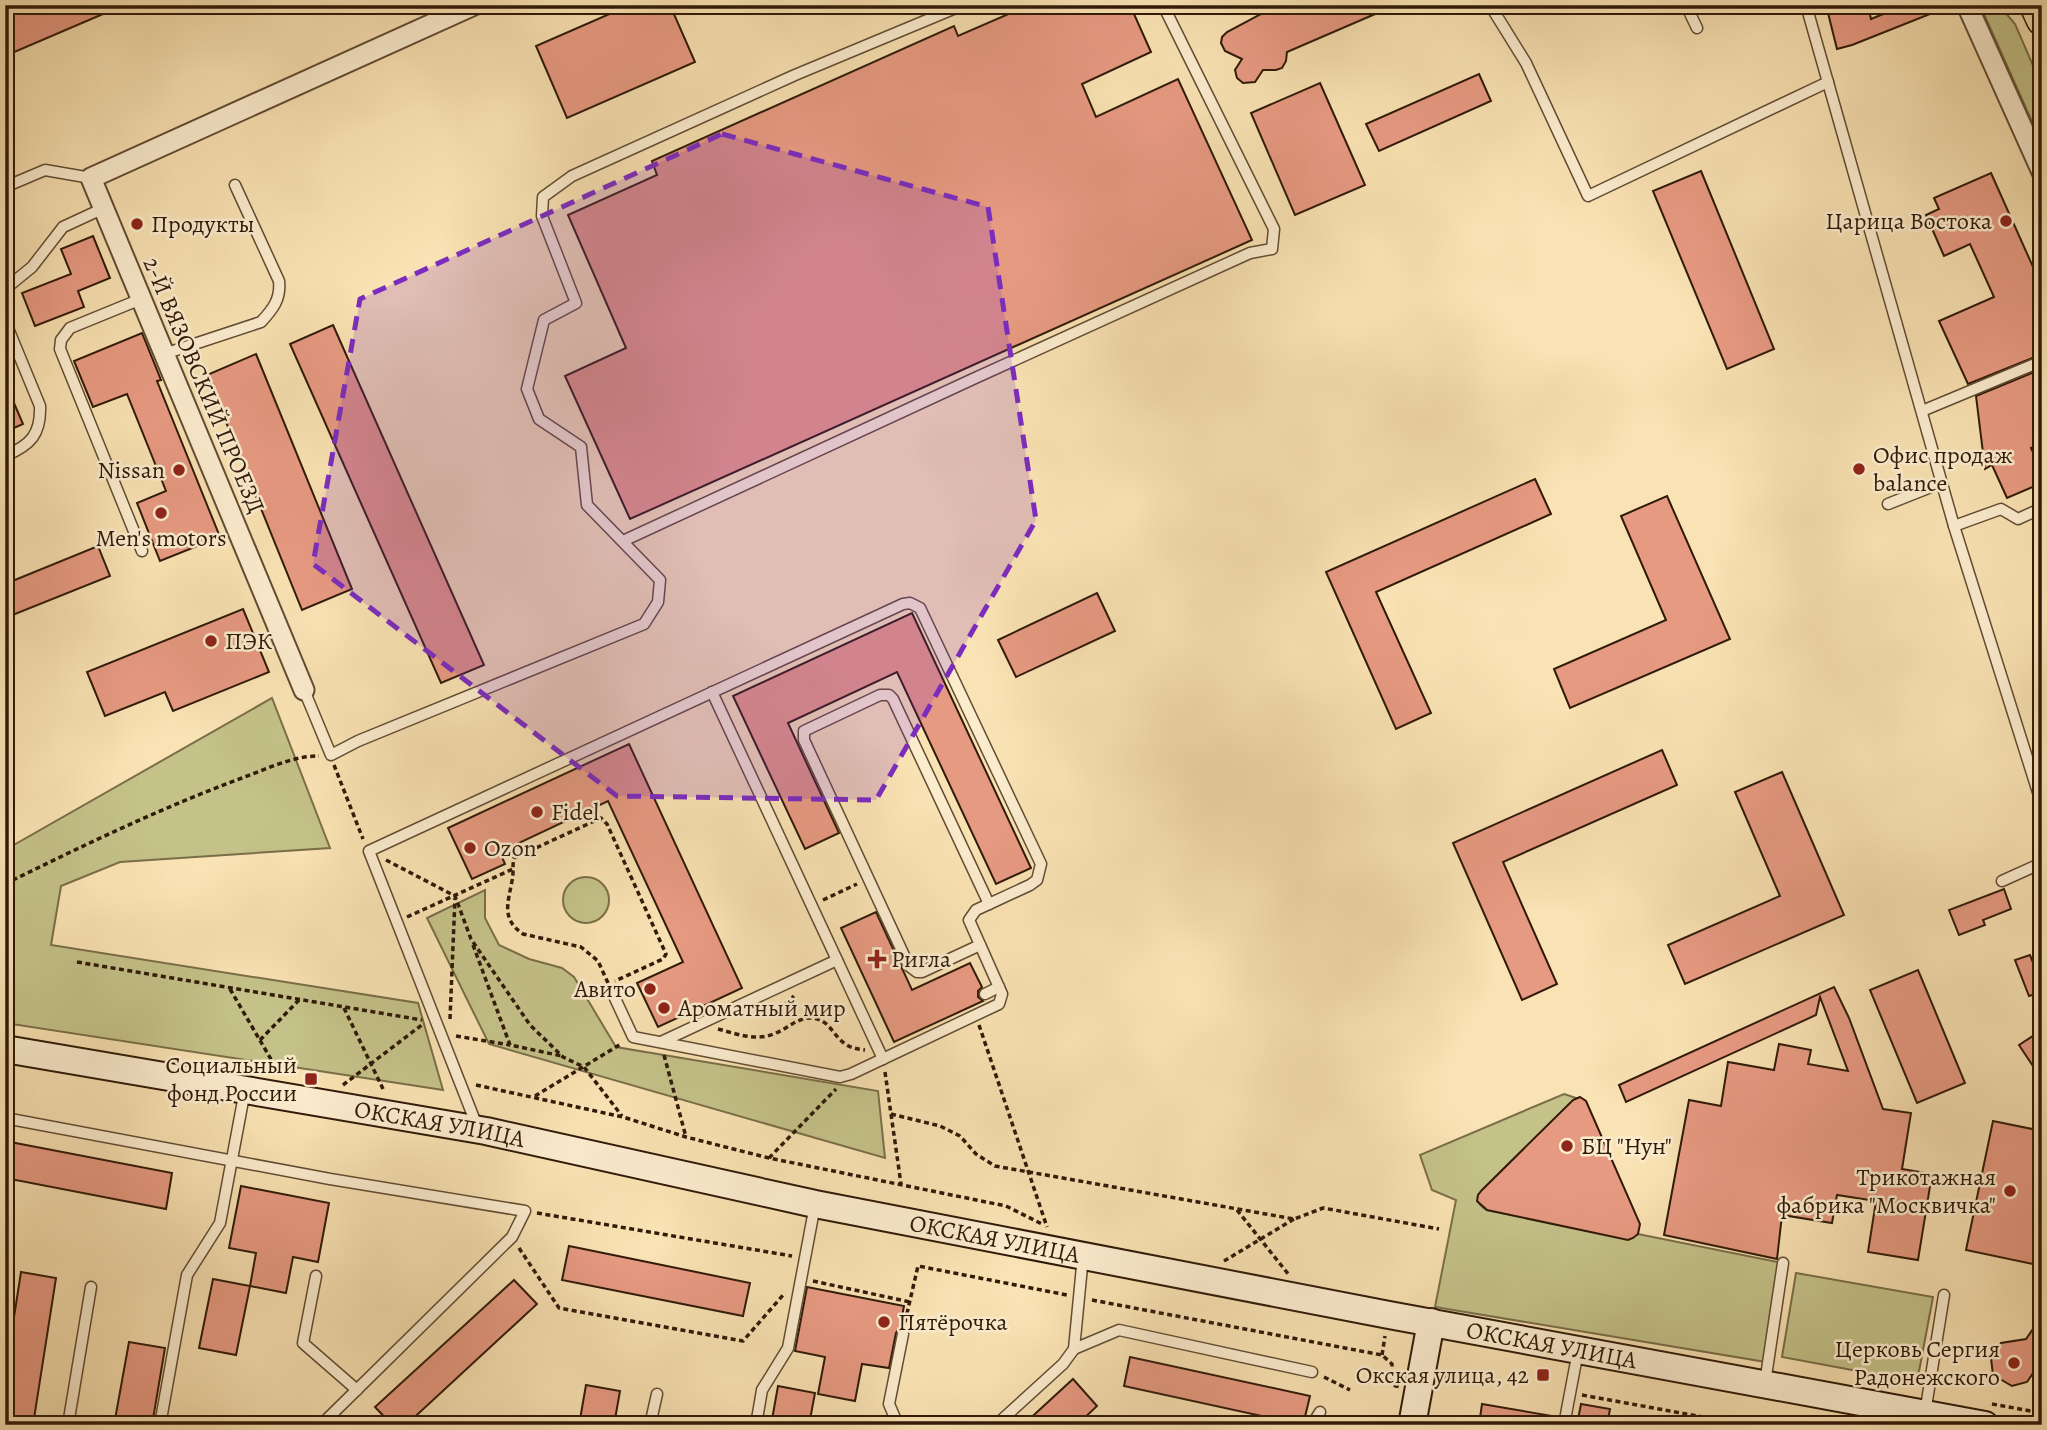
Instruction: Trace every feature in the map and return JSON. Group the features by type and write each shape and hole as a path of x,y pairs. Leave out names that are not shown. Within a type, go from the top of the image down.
{"main road":[{"name":"ОКСКАЯ УЛИЦА","path":"5,1049 478,1130 815,1204 1083,1255 1433,1315 1578,1350 1985,1425"},
{"path":"1412,1425 1433,1315"}],"street":[{"path":"91,177 474,5"},
{"path":"1967,5 2042,172"},
{"name":"2-Й ВЯЗОВСКИЙ ПРОЕЗД","path":"91,177 304,690"}],"lane":[{"path":"304,690 331,755 358,741 644,624 657,602 660,580 587,505 581,447 539,419 527,389 544,320 576,303 542,216 543,197 572,176 783,80 963,5"},
{"path":"623,541 1250,253 1272,249 1275,229 1163,5"},
{"path":"1490,5 1525,63 1588,196 1828,82"},
{"path":"1686,5 1697,27"},
{"path":"1806,5 1941,483 2042,805"},
{"path":"5,187 45,170 91,177"},
{"path":"164,354 261,322 272,311 280,294 279,281 236,185"},
{"path":"5,289 32,267 63,227 104,208"},
{"path":"141,299 70,328 61,340 60,349 142,551"},
{"path":"5,321 40,406 36,435 21,449 5,456"},
{"path":"1922,411 2042,361"},
{"path":"1888,504 1941,483"},
{"path":"1954,526 2001,509 2018,519 2042,508"},
{"path":"478,1130 366,850 903,604 910,603 920,608 1041,864 1037,880 976,910 970,920 1002,993 999,1004 882,1056 851,1074 833,1077 633,1037 613,994"},
{"path":"712,692 882,1056"},
{"path":"980,945 922,972 909,966 804,740 804,731 880,695 889,695 989,904"},
{"path":"2001,881 2042,863"},
{"path":"660,1042 837,960"},
{"path":"985,994 999,988"},
{"path":"160,1425 187,1275 219,1223 245,1090"},
{"path":"5,1118 525,1211 512,1237 321,1425"},
{"path":"756,1425 762,1391 788,1348 815,1204"},
{"path":"996,1425 1063,1364 1073,1349 1083,1255"},
{"path":"1765,1384 1783,1262"},
{"path":"316,1276 303,1343 356,1390"},
{"path":"68,1425 91,1287"},
{"path":"1925,1414 1944,1295"},
{"path":"1073,1349 1119,1330 1312,1372"},
{"path":"898,1425 889,1404 903,1334"},
{"path":"1564,1425 1578,1350"},
{"path":"650,1425 657,1394"},
{"path":"1312,1425 1320,1412"}],"path":[{"path":"5,884 202,793 301,756 331,755 366,850 455,896 510,1045"},
{"path":"598,818 604,819 666,950 665,957 609,984 598,961 588,951 573,944 523,934 512,924 506,905 513,869 512,861 516,856 598,818"},
{"path":"406,918 513,869"},
{"path":"811,905 862,881"},
{"path":"450,1021 455,896"},
{"path":"471,939 530,1025 563,1056 584,1067 623,1117"},
{"path":"77,962 428,1021 341,1087"},
{"path":"229,988 280,1076"},
{"path":"260,1040 299,1000"},
{"path":"344,1008 384,1092"},
{"path":"976,1016 1047,1227"},
{"path":"468,1083 623,1117 686,1137 769,1158 901,1185 882,1056 850,1047 839,1039 829,1025 819,1020 800,1020 776,1034 758,1037 699,1025"},
{"path":"454,1047 450,1035 563,1056"},
{"path":"534,1097 633,1037"},
{"path":"660,1042 686,1137"},
{"path":"769,1158 851,1074"},
{"path":"891,1115 940,1126 960,1136 976,1154 995,1166 1294,1219"},
{"path":"1235,1208 1296,1283"},
{"path":"1216,1266 1294,1219 1323,1208 1439,1229"},
{"path":"525,1211 805,1258"},
{"path":"512,1237 559,1308 743,1341 802,1276 910,1301"},
{"path":"903,1334 918,1266 1382,1355 1392,1364 1392,1385"},
{"path":"821,1290 823,1283"},
{"path":"1312,1372 1350,1390"},
{"path":"1442,1385 1444,1376 1460,1373"},
{"path":"1570,1393 1747,1425"}],"highlighted area":[{"path":"722,134 988,207 1036,520 876,800 617,796 313,564 360,299"}],"shaded area":[{"path":"1980,5 1999,5 2015,24 2042,86 2042,144"},
{"path":"272,698 330,848 120,862 61,886 51,945 418,1003 443,1090 5,1023 5,850"},
{"path":"586,877 602,884 609,900 602,916 586,923 570,916 563,900 570,884"},
{"path":"485,890 485,918 499,945 529,959 562,968 574,977 616,1047 878,1091 885,1158 489,1044 427,918"},
{"path":"1564,1094 1576,1098 1478,1195 1479,1204 1487,1210 1628,1239 1638,1234 1783,1263 1766,1362 1435,1307 1456,1200 1432,1190 1420,1155"},
{"path":"1796,1273 1933,1297 1917,1382 1782,1357"}],"building":[{"path":"5,5 124,5 5,56"},
{"path":"630,5 670,5 695,62 567,118 536,46"},
{"path":"1029,5 1130,5 1151,52 1082,84 1096,117 1178,79 1252,240 630,519 565,376 626,348 568,215 657,175 652,161 954,26 958,36"},
{"path":"1278,5 1396,5 1287,52 1282,68 1263,70 1255,82 1243,83 1237,78 1235,70 1242,59 1225,51 1221,43 1222,37"},
{"path":"1826,5 1846,5 1847,12 1868,5 1871,19 1905,5 1950,6 1837,49"},
{"path":"1479,74 1491,101 1379,151 1366,124"},
{"path":"1320,83 1365,185 1295,215 1251,113"},
{"path":"1701,171 1774,349 1727,369 1653,191"},
{"path":"1991,173 2042,287 2042,354 1968,384 1939,321 1994,297 1970,244 1944,256 1926,215 1939,209 1934,198"},
{"path":"93,236 110,278 78,291 84,307 35,326 22,293 71,274 61,249"},
{"path":"333,325 484,665 441,683 290,344"},
{"path":"142,333 161,380 157,381 220,537 160,561 137,503 166,491 127,394 93,407 74,361"},
{"path":"256,354 352,589 302,610 207,375"},
{"path":"2042,369 2042,443 2031,448 2042,471 2042,483 2007,498 1992,465 1985,469 1976,396"},
{"path":"5,382 23,424 5,432"},
{"path":"1535,479 1551,514 1376,592 1431,713 1396,729 1326,572"},
{"path":"1667,496 1730,639 1570,708 1554,669 1666,620 1621,516"},
{"path":"98,546 110,576 5,618 5,584"},
{"path":"1097,593 1115,631 1016,677 998,640"},
{"name":"ПЭК","path":"243,609 269,672 173,711 165,692 105,716 87,672"},
{"path":"912,613 1031,868 996,884 897,672 788,723 839,833 805,849 733,696"},
{"path":"629,744 742,988 658,1027 637,983 683,962 608,801 500,852 505,864 472,879 448,828"},
{"path":"1662,750 1677,785 1503,862 1557,984 1522,1000 1453,843"},
{"path":"1782,772 1844,915 1685,984 1668,945 1780,896 1735,792"},
{"path":"2004,889 2011,909 1983,920 1985,925 1959,935 1949,910"},
{"path":"876,912 912,990 970,963 982,987 978,991 978,997 983,1001 894,1042 841,928"},
{"path":"2030,955 2042,992 2029,996 2015,960"},
{"path":"1918,970 1965,1083 1917,1103 1870,990"},
{"path":"1834,987 1849,1018 1883,1109 1911,1113 1902,1169 1932,1174 1918,1260 1868,1252 1876,1201 1837,1195 1832,1223 1782,1215 1777,1259 1664,1235 1689,1100 1721,1106 1728,1062 1774,1070 1779,1044 1811,1050 1808,1064 1848,1071 1820,997 1816,1015 1626,1102 1619,1085"},
{"path":"2042,1030 2042,1060 2033,1066 2019,1045"},
{"name":"БЦ \"Нун\"","path":"1580,1097 1586,1101 1640,1224 1638,1234 1628,1240 1487,1210 1477,1201 1482,1190 1573,1100"},
{"name":"Трикотажная фабрика \"Москвичка\"","path":"1993,1121 2042,1131 2042,1266 1966,1250"},
{"path":"5,1141 172,1173 166,1209 5,1178"},
{"path":"241,1186 329,1203 318,1262 293,1257 286,1293 250,1286 256,1253 229,1248"},
{"path":"569,1246 750,1283 743,1316 562,1280"},
{"path":"21,1272 56,1278 33,1425 5,1425 5,1375"},
{"path":"213,1279 250,1286 236,1355 199,1348"},
{"path":"514,1280 537,1304 406,1425 392,1425 375,1407"},
{"path":"807,1287 904,1306 889,1368 862,1364 855,1401 818,1394 825,1357 795,1351"},
{"name":"Церковь Сергия Радонежского","path":"2042,1316 2042,1360 2027,1382 2012,1386 1993,1375 1991,1358 2001,1343 2026,1339"},
{"path":"129,1342 165,1348 152,1425 114,1425"},
{"path":"1130,1357 1310,1396 1303,1425 1124,1386"},
{"path":"1073,1379 1097,1406 1077,1425 1023,1425"},
{"path":"586,1385 620,1391 614,1425 579,1425"},
{"path":"778,1386 815,1393 809,1425 771,1425"},
{"path":"1482,1404 1558,1417 1557,1425 1479,1425"},
{"path":"1581,1404 1610,1409 1607,1425 1577,1425"}],"place":[{"name":"Царица Востока","path":"2006,221"},
{"name":"Продукты","path":"137,224"},
{"name":"Офис продаж balance","path":"1859,469"},
{"name":"Nissan","path":"179,470"},
{"name":"Men's motors","path":"161,513"},
{"name":"ПЭК","path":"211,641"},
{"name":"Fidel","path":"537,812"},
{"name":"Ozon","path":"470,848"},
{"name":"Ригла","path":"877,959"},
{"name":"Авито","path":"650,989"},
{"name":"Ароматный мир","path":"664,1008"},
{"name":"Социальный фонд России","path":"311,1079"},
{"name":"БЦ \"Нун\"","path":"1567,1146"},
{"name":"Трикотажная фабрика \"Москвичка\"","path":"2010,1191"},
{"name":"Пятёрочка","path":"884,1322"},
{"name":"Церковь Сергия Радонежского","path":"2014,1363"},
{"name":"Окская улица, 42","path":"1543,1375"}]}
